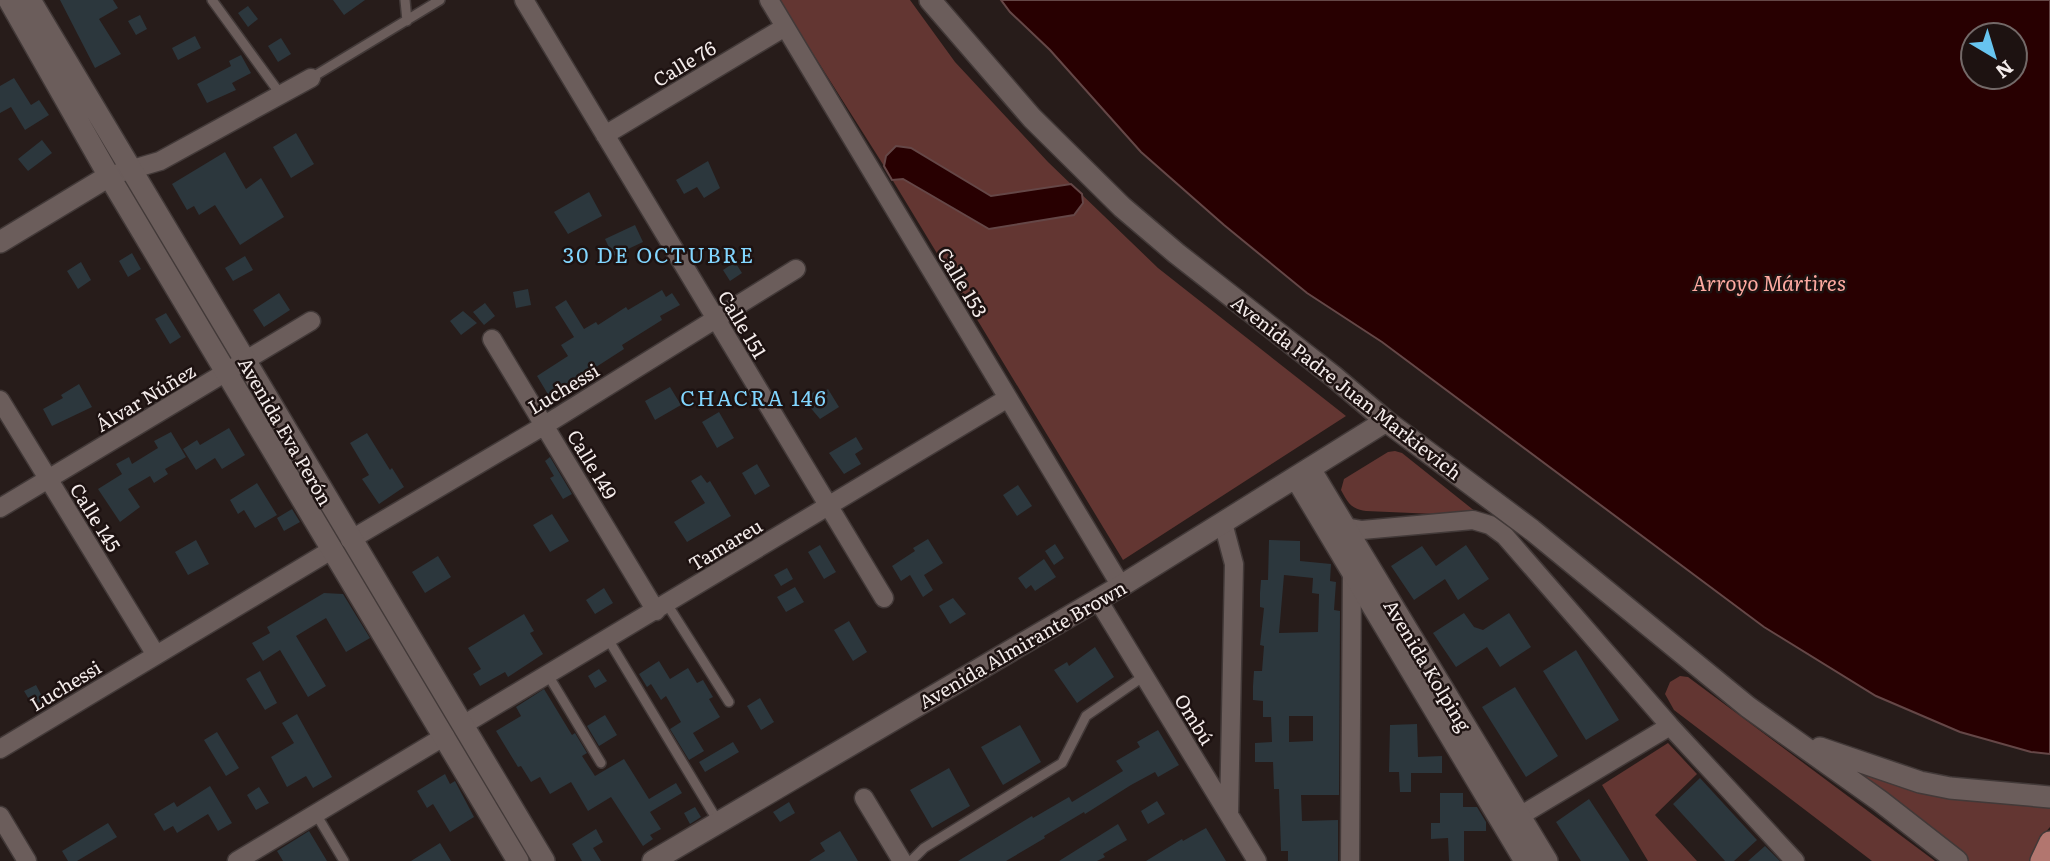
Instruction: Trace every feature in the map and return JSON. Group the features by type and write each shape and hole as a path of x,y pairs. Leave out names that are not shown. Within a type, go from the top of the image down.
{"main road":[{"path":"2041,861 2050,842"}],"street":[{"name":"Avenida Eva Perón","path":"9,0 109,176 227,372 342,544 454,731 544,861"},
{"name":"Avenida Eva Perón","path":"30,0 245,361 342,544"},
{"name":"Calle 151","path":"524,0 884,598"},
{"name":"Calle 153","path":"769,0 1121,586"},
{"name":"Avenida Padre Juan Markievich","path":"930,0 1032,118 1122,207 1386,421 1532,530 1729,691 1957,861"},
{"name":"Calle 76","path":"606,135 785,27"},
{"path":"0,242 109,176 160,161 311,78"},
{"name":"Luchessi","path":"0,749 545,425 796,269"},
{"name":"Álvar Núñez","path":"0,509 311,321"},
{"name":"Calle 149","path":"492,339 662,607"},
{"name":"Tamareu","path":"237,861 1008,398"},
{"name":"Calle 145","path":"0,400 156,655"},
{"name":"Avenida Almirante Brown","path":"653,861 1098,600 1386,421"},
{"name":"Avenida Kolping","path":"1303,473 1345,527 1512,821 1528,856"},
{"name":"Avenida Kolping","path":"1303,473 1352,572 1512,821"},
{"path":"1345,527 1362,530 1473,520 1505,536 1671,726 1796,861"},
{"path":"1223,523 1234,564 1229,815"},
{"path":"1350,861 1352,572"},
{"name":"Ombú","path":"1098,600 1256,861"},
{"path":"1512,821 1671,726"},
{"name":"Avenida Eva Perón","path":"454,731 518,861"},
{"name":"Avenida Padre Juan Markievich","path":"1796,739 1920,782 1950,788 2050,797"},
{"path":"864,799 902,861"},
{"path":"0,816 27,861"}],"lane":[{"path":"212,0 282,96"},
{"path":"405,0 407,21"},
{"path":"311,78 440,0"},
{"path":"662,607 729,702"},
{"path":"608,639 719,823"},
{"path":"548,675 601,763"},
{"path":"911,861 924,848 1062,763 1086,716 1144,676"},
{"path":"316,814 344,861"}],"shaded area":[{"path":"779,0 910,0 955,62 1048,162 1158,268 1346,416 1123,560 884,166"},
{"path":"1388,452 1402,453 1481,516 1366,511 1353,507 1341,490 1344,479"},
{"path":"1680,676 1688,677 1935,861 1872,861 1674,710 1665,694 1670,682"},
{"path":"1668,743 1697,774 1655,815 1697,861 1648,861 1602,785"},
{"path":"1868,776 1901,786 2050,806 2050,827 2043,835 2032,861 1965,861 1860,777"}],"water":[{"name":"Arroyo Mártires","path":"1001,0 2050,0 2050,754 2031,752 1960,732 1876,696 1764,627 1382,342 1307,293 1141,152 1050,50"},
{"path":"896,146 911,148 991,196 1071,184 1082,194 1083,203 1074,215 989,229 903,179 892,180 884,166 886,156"}],"building":[{"path":"60,0 113,0 118,8 99,19 121,54 95,68"},
{"path":"333,0 365,0 344,15"},
{"path":"248,6 258,19 248,27 238,13"},
{"path":"140,15 147,29 136,35 128,21"},
{"path":"195,36 201,48 178,60 172,48"},
{"path":"281,38 291,54 278,62 268,46"},
{"path":"241,55 251,73 232,83 236,90 207,103 197,84 231,66 229,61"},
{"path":"14,78 31,105 39,100 49,115 25,130 11,107 0,113 0,86"},
{"path":"296,133 314,164 291,178 273,147"},
{"path":"42,140 52,153 28,171 18,159"},
{"path":"225,152 246,189 261,178 284,217 240,245 215,205 199,215 194,206 187,210 172,184"},
{"path":"708,161 720,188 704,198 697,187 684,194 676,180"},
{"path":"589,192 602,216 568,234 554,212"},
{"path":"635,225 643,242 613,256 605,239"},
{"path":"132,253 141,269 128,277 119,261"},
{"path":"245,256 253,270 233,281 225,268"},
{"path":"81,262 91,280 78,289 67,271"},
{"path":"735,262 742,273 730,281 723,270"},
{"path":"528,289 531,305 516,308 513,292"},
{"path":"662,290 666,297 672,293 680,305 660,316 662,320 622,345 624,349 579,378 584,385 568,396 562,388 549,396 537,376 568,356 561,345 574,337 555,307 566,300 584,329 596,322 598,325 626,307 628,310"},
{"path":"279,293 290,310 264,327 253,310"},
{"path":"485,303 495,316 484,325 473,312"},
{"path":"463,311 477,323 461,335 450,321"},
{"path":"166,313 181,337 170,344 155,319"},
{"path":"79,384 92,407 52,426 43,409 63,398 61,395"},
{"path":"670,387 681,405 655,420 645,401"},
{"path":"828,389 839,407 820,419 803,399 817,390 819,395"},
{"path":"719,412 734,438 717,448 702,422"},
{"path":"229,428 245,455 222,469 215,458 196,470 183,449 197,440 200,445"},
{"path":"171,432 186,457 165,469 168,474 154,483 150,476 128,489 140,507 120,522 98,489 122,474 116,464 129,457 132,464 158,448 154,441"},
{"path":"367,433 404,487 379,504 362,479 369,475 350,443"},
{"path":"856,437 863,449 855,454 861,464 844,474 829,453"},
{"path":"550,457 572,494 563,499 550,478 554,476 545,461"},
{"path":"757,464 770,486 755,495 742,473"},
{"path":"701,475 707,483 710,481 731,516 687,542 674,522 705,503 691,481"},
{"path":"257,483 277,515 255,528 244,510 238,514 230,500"},
{"path":"1018,485 1032,506 1017,516 1003,495"},
{"path":"292,509 300,522 284,531 277,518"},
{"path":"552,514 569,541 550,552 533,525"},
{"path":"928,539 943,563 924,575 933,590 923,597 910,575 901,581 892,566"},
{"path":"196,540 209,564 188,575 175,552"},
{"path":"1269,540 1300,541 1300,561 1331,564 1330,581 1336,582 1334,610 1340,611 1339,795 1301,795 1302,821 1338,820 1338,861 1288,861 1288,851 1281,851 1279,789 1274,789 1273,762 1255,762 1255,743 1272,742 1271,717 1263,717 1263,701 1253,700 1254,671 1262,671 1264,646 1260,645 1264,608 1260,607 1261,580 1268,580","holes":["1284,575 1313,578 1312,593 1319,594 1318,632 1279,633","1289,716 1313,716 1313,741 1289,742"]},
{"path":"1055,544 1064,558 1054,565 1045,551"},
{"path":"820,545 836,572 824,579 808,552"},
{"path":"1466,545 1489,579 1458,600 1445,579 1414,600 1391,566 1422,546 1436,566"},
{"path":"438,556 451,577 425,593 412,572"},
{"path":"1044,559 1056,577 1035,591 1031,585 1026,589 1018,578"},
{"path":"787,568 793,579 781,586 774,575"},
{"path":"795,587 804,602 786,612 777,597"},
{"path":"604,588 613,603 595,614 586,600"},
{"path":"324,593 343,594 370,638 346,652 326,618 296,636 326,686 308,697 280,650 263,661 252,643 270,633 267,627"},
{"path":"953,598 966,614 950,624 939,606"},
{"path":"1464,613 1474,627 1483,630 1509,613 1531,647 1500,667 1487,647 1456,667 1433,633"},
{"path":"524,614 534,631 530,633 543,654 508,677 505,672 480,686 473,674 481,669 468,648"},
{"path":"849,621 867,652 853,661 834,630"},
{"path":"1095,647 1114,677 1077,703 1054,670 1067,662 1069,666"},
{"path":"1576,650 1619,720 1586,740 1543,671"},
{"path":"659,661 670,679 688,668 697,683 703,680 713,697 709,699 720,717 693,733 704,751 689,760 670,729 681,722 666,696 661,700 651,684 647,687 639,674"},
{"path":"599,669 607,681 595,688 588,676"},
{"path":"260,671 277,703 265,710 246,679"},
{"path":"36,685 44,700 33,706 24,691"},
{"path":"1515,687 1558,756 1526,777 1482,707"},
{"path":"544,689 572,735 575,733 587,753 582,756 595,776 624,759 649,799 676,783 682,793 650,812 661,829 650,835 653,839 643,846 611,797 588,811 571,782 550,794 540,777 531,782 521,766 518,767 496,731 521,716 516,707"},
{"path":"760,698 774,722 761,730 747,706"},
{"path":"297,714 332,777 313,788 306,776 287,787 271,757 294,743 282,723"},
{"path":"605,715 617,735 599,746 587,726"},
{"path":"1417,724 1418,757 1442,756 1442,773 1411,773 1411,792 1400,792 1399,772 1389,772 1390,725"},
{"path":"1020,725 1041,762 1003,785 981,747"},
{"path":"1158,730 1179,765 1158,777 1155,772 1131,785 1006,861 958,861 1032,816 1033,818 1069,797 1072,802 1123,771 1116,761 1140,747 1137,742"},
{"path":"217,732 239,768 226,776 204,740"},
{"path":"733,742 739,752 705,772 699,762"},
{"path":"949,768 970,806 932,828 910,790"},
{"path":"445,774 450,784 455,781 474,817 450,832 433,804 427,808 417,791"},
{"path":"1700,778 1757,840 1734,861 1725,861 1673,804"},
{"path":"210,786 232,823 218,831 208,814 177,833 173,826 164,831 154,814 174,802 177,807"},
{"path":"259,787 269,803 256,810 247,795"},
{"path":"1440,793 1463,793 1463,807 1477,807 1486,822 1486,831 1464,831 1464,861 1449,861 1448,838 1431,839 1431,823 1440,823"},
{"path":"1589,799 1630,861 1581,861 1556,822"},
{"path":"1157,801 1165,814 1148,824 1141,811"},
{"path":"789,802 795,813 780,822 773,812"},
{"path":"695,807 701,817 690,824 684,813"},
{"path":"108,823 117,837 77,861 68,861 62,851"},
{"path":"1118,824 1127,840 1103,854 1105,857 1097,861 1059,861"},
{"path":"1206,828 1226,861 1146,861 1182,839 1183,841"},
{"path":"596,829 603,842 593,848 601,861 582,861 572,844"},
{"path":"309,831 327,861 283,861 277,851"},
{"path":"840,831 858,861 809,861 825,851 820,843"},
{"path":"440,843 451,861 411,861"},
{"path":"1765,846 1780,861 1748,861"}],"district":[{"name":"30 DE OCTUBRE","path":"659,253"},
{"name":"CHACRA 146","path":"754,396"}]}
